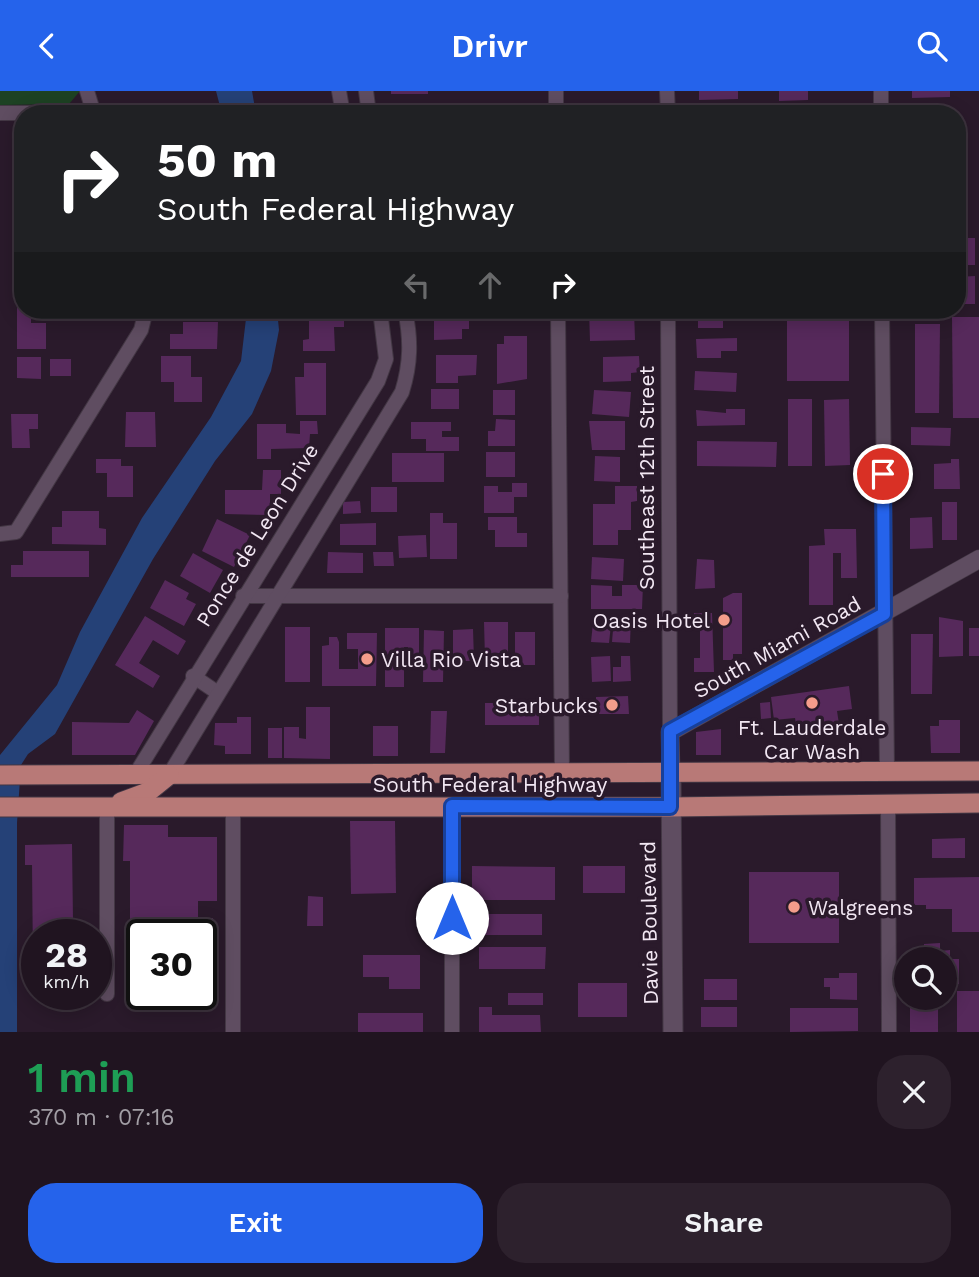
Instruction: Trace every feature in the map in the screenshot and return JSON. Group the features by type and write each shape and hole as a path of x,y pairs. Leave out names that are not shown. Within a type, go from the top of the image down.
{"main road":[{"name":"South Federal Highway","path":"277,774 979,771"},
{"name":"Davie Boulevard","path":"671,772 673,1032"},
{"path":"0,775 277,774"},
{"path":"233,807 244,792 277,774"},
{"path":"107,807 148,792 169,775"},
{"name":"South Federal Highway","path":"0,807 670,807 979,803"}],"street":[{"path":"0,534 16,532 141,330 144,319"},
{"name":"Ponce de Leon Drive","path":"135,775 193,676 378,381 386,359 381,319"},
{"path":"169,775 402,392 410,367 406,319"},
{"path":"558,319 562,773"},
{"name":"Southeast 12th Street","path":"668,319 671,772"},
{"path":"882,319 887,771"},
{"name":"South Miami Road","path":"670,731 979,559"},
{"path":"243,596 561,596"},
{"path":"193,676 218,693"},
{"path":"888,804 889,1032"},
{"path":"452,806 452,1032"},
{"path":"107,807 107,919"},
{"path":"233,807 233,1032"}],"green space":[{"path":"0,91 80,91 69,104 0,105"}],"water":[{"path":"216,91 252,91 254,105 220,105"},
{"path":"246,319 278,319 279,330 271,371 252,414 215,461 153,559 55,734 28,754 21,765 17,823 17,1032 0,1032 0,755 57,685 80,632 142,518 211,417 241,361"}],"building":[{"path":"391,91 428,91 428,94 391,94"},
{"path":"699,91 738,91 738,99 699,100"},
{"path":"779,91 808,91 808,100 779,101"},
{"path":"912,91 950,91 950,97 912,98"},
{"path":"13,158 14,158 14,202"},
{"path":"966,238 975,238 975,265 966,265"},
{"path":"966,276 975,276 975,304 966,304"},
{"path":"979,317 979,418 953,418 952,319"},
{"path":"17,319 46,323 46,349 17,349"},
{"path":"309,319 344,319 344,327 334,327 335,351 303,351 303,340 309,339"},
{"path":"434,319 469,319 469,329 462,329 462,339 434,340"},
{"path":"589,319 634,319 635,340 590,341"},
{"path":"698,319 723,319 723,328 698,328"},
{"path":"787,319 849,319 849,381 787,381"},
{"path":"183,322 218,322 217,349 170,349 170,334 183,334"},
{"path":"915,324 940,324 939,413 915,413"},
{"path":"504,336 527,336 527,379 497,384 497,344 504,344"},
{"path":"737,338 737,351 721,351 721,358 697,358 696,339"},
{"path":"436,355 477,355 476,375 458,376 458,383 436,383"},
{"path":"161,356 191,356 191,377 202,377 202,402 174,402 174,382 161,382"},
{"path":"639,356 640,372 631,373 631,381 603,382 603,357"},
{"path":"17,357 41,357 41,379 17,378"},
{"path":"50,359 71,359 71,376 50,376"},
{"path":"304,363 326,363 326,415 296,415 295,377 304,377"},
{"path":"695,371 737,373 736,392 694,390"},
{"path":"431,389 459,389 459,409 431,409"},
{"path":"493,390 515,390 515,415 493,415"},
{"path":"594,390 631,392 629,417 592,414"},
{"path":"788,399 812,399 812,466 788,466"},
{"path":"849,399 850,465 825,466 824,400"},
{"path":"726,409 745,409 745,425 697,426 696,410 726,413"},
{"path":"126,412 155,412 156,447 125,447"},
{"path":"11,414 38,414 38,429 29,429 30,448 12,448"},
{"path":"496,419 515,420 515,446 488,446 488,431 495,431"},
{"path":"300,421 317,421 318,434 310,434 309,448 271,449 271,459 257,459 257,424 286,424 286,433 300,434"},
{"path":"589,421 625,421 625,450 592,450"},
{"path":"411,422 451,422 451,431 442,431 442,437 459,437 459,451 426,451 426,439 411,439"},
{"path":"911,427 951,428 950,446 911,445"},
{"path":"697,441 777,442 776,467 697,466"},
{"path":"486,452 515,452 515,477 486,477"},
{"path":"392,453 444,453 444,482 392,482"},
{"path":"595,456 620,457 620,482 594,481"},
{"path":"96,459 121,459 121,466 133,466 133,497 107,497 107,473 96,473"},
{"path":"951,459 959,459 960,489 934,489 934,464 951,463"},
{"path":"263,470 281,470 281,494 270,494 270,515 225,514 225,490 262,490"},
{"path":"512,483 527,483 527,497 514,497 514,513 484,513 484,486 498,486 498,492 512,492"},
{"path":"615,486 637,486 637,501 631,502 631,530 618,530 618,545 593,545 593,504 615,504"},
{"path":"371,487 397,487 397,512 371,512"},
{"path":"360,501 361,513 343,514 343,502"},
{"path":"942,502 957,502 957,540 942,540"},
{"path":"62,511 99,511 99,528 106,529 106,545 52,544 52,527 62,527"},
{"path":"430,513 443,513 443,523 457,523 457,559 430,559"},
{"path":"488,517 517,517 517,533 527,533 527,547 495,547 495,530 488,530"},
{"path":"932,517 933,548 910,549 910,518"},
{"path":"217,519 250,535 234,567 202,551"},
{"path":"376,523 376,545 340,545 340,524"},
{"path":"824,529 856,529 857,578 841,578 841,553 833,553 833,605 809,605 809,546 825,545"},
{"path":"426,535 427,557 399,558 398,536"},
{"path":"23,551 89,551 89,577 11,577 11,565 23,565"},
{"path":"328,552 363,553 363,573 327,573"},
{"path":"373,552 393,552 394,566 374,566"},
{"path":"193,553 223,570 210,593 180,576"},
{"path":"592,557 624,559 623,581 591,579"},
{"path":"697,559 714,560 715,588 695,589"},
{"path":"165,580 189,593 186,599 196,604 184,626 150,608"},
{"path":"591,585 612,586 612,596 622,596 622,585 643,585 642,609 591,609"},
{"path":"733,593 742,593 742,654 733,654 733,660 723,660 723,598"},
{"path":"694,613 712,613 714,672 694,672 694,658 700,658 700,628 694,627"},
{"path":"145,616 186,641 178,655 153,640 139,663 160,676 153,688 115,665"},
{"path":"614,617 631,618 630,643 612,642"},
{"path":"939,617 963,621 963,656 939,657"},
{"path":"484,622 508,622 508,658 485,659"},
{"path":"593,623 611,625 609,643 591,642"},
{"path":"285,627 310,627 310,682 285,682"},
{"path":"385,628 419,628 419,658 408,658 408,647 404,647 404,687 385,687"},
{"path":"969,628 979,628 979,656 969,656"},
{"path":"473,629 474,661 453,661 453,630"},
{"path":"424,630 444,631 443,682 423,682"},
{"path":"515,632 535,632 535,665 515,665"},
{"name":"Villa Rio Vista","path":"347,633 377,633 376,686 322,686 322,646 329,645 329,637 337,637 339,642 339,669 358,669 358,649 347,649"},
{"path":"911,634 933,634 932,694 911,694"},
{"path":"610,656 611,681 592,682 591,657"},
{"path":"621,656 630,656 631,681 613,682 613,667 621,667"},
{"name":"Ft. Lauderdale Car Wash","path":"849,686 852,709 837,711 839,724 797,730 795,718 774,720 771,697"},
{"name":"Starbucks","path":"628,696 629,714 596,714 596,697"},
{"path":"770,702 771,718 761,719 760,703"},
{"path":"485,703 539,703 539,725 485,725"},
{"path":"306,707 330,707 330,759 284,758 284,727 299,727 299,738 306,739"},
{"path":"137,710 154,721 135,755 72,755 72,722 129,723"},
{"path":"431,711 447,711 445,753 430,753"},
{"path":"237,717 251,717 251,754 225,754 225,746 214,745 215,723 237,723"},
{"path":"939,720 960,720 960,753 931,753 930,726 939,726"},
{"path":"373,726 398,726 398,756 373,756"},
{"path":"268,728 282,728 282,758 268,758"},
{"path":"721,729 721,755 696,755 696,732"},
{"path":"350,821 395,821 396,893 351,894"},
{"path":"124,825 168,825 168,837 217,837 217,901 198,901 198,918 213,919 130,919 130,861 123,861"},
{"path":"965,838 965,858 932,858 932,839"},
{"path":"72,844 73,919 33,919 32,865 25,865 25,845"},
{"path":"472,866 555,867 555,900 472,900"},
{"path":"583,866 625,866 625,893 583,893"},
{"name":"Walgreens","path":"749,872 839,872 839,943 749,943"},
{"path":"979,877 979,932 952,932 952,909 926,909 926,905 914,905 914,878"},
{"path":"308,896 323,897 323,926 307,926"},
{"path":"480,914 542,914 542,935 480,935"},
{"path":"940,943 940,947 924,947 924,944"},
{"path":"479,947 546,947 545,969 479,969"},
{"path":"363,955 420,955 420,989 389,989 389,977 363,977"},
{"path":"957,959 959,959 957,984"},
{"path":"839,973 857,973 857,1000 830,999 830,987 824,987 824,978 839,978"},
{"path":"704,979 737,979 737,1000 704,1000"},
{"path":"578,983 627,983 627,1017 578,1017"},
{"path":"957,991 979,991 979,1032 957,1032"},
{"path":"508,993 543,993 543,1005 508,1005"},
{"path":"479,1007 492,1007 492,1015 540,1015 541,1032 479,1032"},
{"path":"701,1007 737,1007 737,1027 701,1027"},
{"path":"790,1008 858,1008 858,1031 790,1032"},
{"path":"910,1010 938,1010 938,1032 910,1032"},
{"path":"358,1013 423,1013 423,1032 358,1032"}],"place":[{"name":"Oasis Hotel","path":"724,620"},
{"name":"Villa Rio Vista","path":"367,659"},
{"name":"Ft. Lauderdale Car Wash","path":"812,703"},
{"name":"Starbucks","path":"612,705"},
{"name":"Walgreens","path":"794,907"}],"route":[{"path":"452,918 452,806 670,807 670,731 884,614 883,474"}]}
